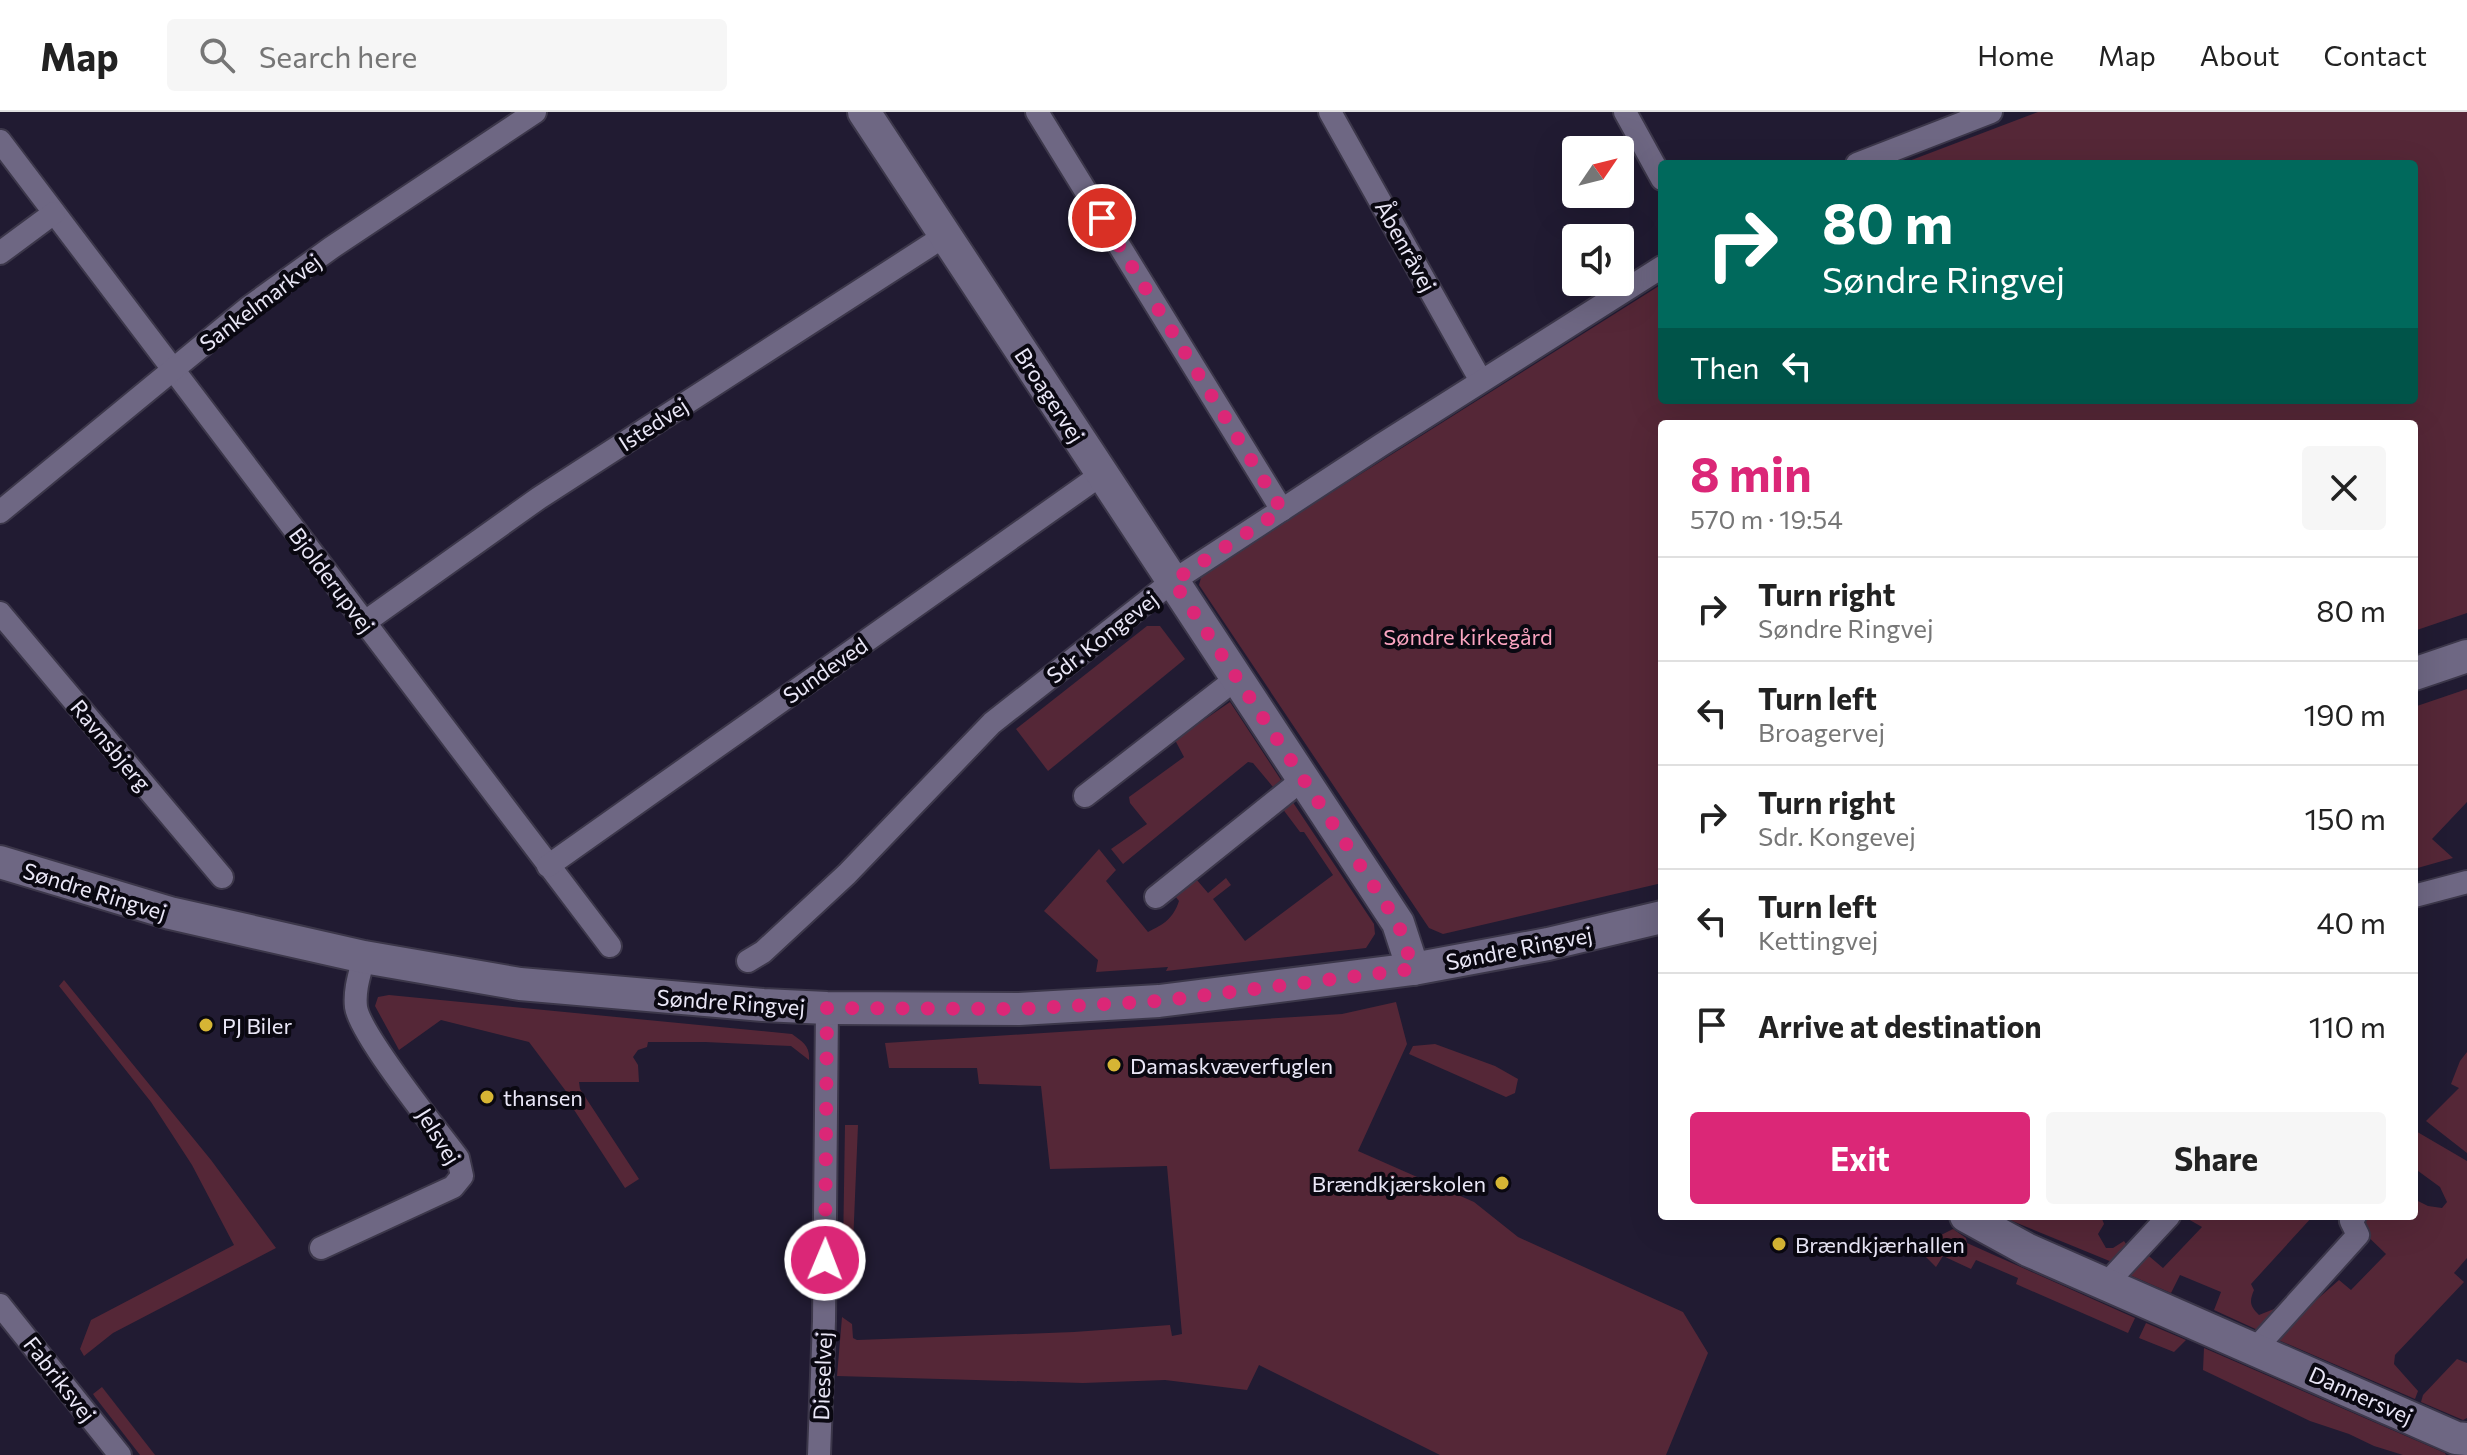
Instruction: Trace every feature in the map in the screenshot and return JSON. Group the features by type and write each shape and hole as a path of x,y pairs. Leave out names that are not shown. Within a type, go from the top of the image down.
{"main road":[{"name":"Broagervej","path":"864,112 1398,923 1413,969"},
{"path":"2418,673 2467,656"},
{"name":"Søndre Ringvej","path":"0,862 170,913 364,957 520,984 827,1008 1019,1009 1159,1001 1413,969 1548,944 1658,918"},
{"name":"Dannersvej","path":"1976,1220 2028,1250 2456,1438 2467,1439"}],"street":[{"name":"Sankelmarkvej","path":"0,512 248,308 331,248 535,112"},
{"path":"1037,112 1282,510"},
{"name":"Åbenråvej","path":"1330,112 1481,381"},
{"path":"1625,112 1658,172"},
{"path":"1867,160 1991,112"},
{"name":"Bjolderupvej","path":"0,141 610,946"},
{"path":"0,253 54,213"},
{"name":"Istedvej","path":"365,622 539,498 946,235"},
{"name":"Sdr. Kongevej","path":"748,961 763,952 847,874 992,723 1173,581 1658,270"},
{"name":"Sundeved","path":"548,866 1102,474"},
{"name":"Ravnsbjerg","path":"0,613 222,877"},
{"path":"1085,796 1237,678"},
{"path":"1156,897 1303,779"},
{"path":"2418,895 2467,882"},
{"name":"Jelsvej","path":"321,1248 453,1187 462,1176 458,1158 371,1039 356,1010 364,957"},
{"name":"Dieselvej","path":"819,1455 824,1321 827,1008"},
{"path":"2106,1284 2165,1220"},
{"path":"2256,1348 2358,1235 2352,1220"},
{"name":"Fabriksvej","path":"0,1305 120,1455"}],"green space":[{"name":"Søndre kirkegård","path":"2038,112 2467,112 2467,613 2418,630 2418,420 1658,420 1658,884 1443,934 1429,928 1199,585 1202,574 1658,287 1658,404 2418,404 2418,160 1912,160"},
{"path":"1147,626 1160,626 1185,659 1048,771 1016,729"},
{"path":"2467,689 2467,802 2432,839 2453,858 2418,868 2418,706"},
{"path":"1230,702 1281,780 1273,787 1253,763 1248,762 1123,864 1111,849 1147,824 1130,803 1129,797 1184,757 1175,740"},
{"path":"1292,801 1374,924 1375,934 1366,948 1166,971 1168,967 1096,972 1098,960 1044,911 1099,849 1116,870 1106,881 1148,932 1171,917 1179,901 1175,896 1196,879 1208,893 1226,878 1231,885 1213,899 1245,941 1333,875 1304,832 1300,832 1282,808"},
{"path":"64,980 211,1160 276,1248 113,1333 84,1356 80,1349 91,1320 234,1245 192,1165 151,1102 59,986"},
{"path":"389,995 792,1034 807,1048 809,1060 791,1046 648,1042 647,1047 638,1050 633,1057 638,1065 639,1082 579,1082 580,1089 639,1179 625,1188 567,1099 568,1094 529,1042 441,1020 399,1050 375,1006 378,997"},
{"path":"1396,1002 1407,1044 1358,1151 1474,1202 1518,1237 1683,1312 1708,1353 1666,1455 1440,1455 1259,1365 1247,1390 1165,1380 1083,1383 837,1376 842,1317 852,1324 853,1338 857,1340 1170,1325 1172,1336 1182,1334 1167,1166 1050,1169 1041,1086 979,1084 977,1068 889,1068 885,1043 1342,1014"},
{"path":"1435,1044 1495,1066 1518,1079 1515,1093 1506,1097 1409,1054 1413,1046"},
{"path":"2467,1052 2467,1153 2426,1121 2459,1088 2451,1084"},
{"path":"845,1125 858,1125 853,1244 843,1251"},
{"path":"2418,1132 2467,1161 2467,1258 2454,1273 2464,1282 2395,1355 2394,1364 2418,1391 2415,1399 2276,1339 2310,1299 2314,1302 2339,1280 2351,1290 2386,1254 2359,1228 2366,1220 2418,1220 2418,1201 2442,1208 2447,1202 2440,1187 2418,1171"},
{"path":"2010,1220 2102,1220 2104,1224 2098,1234 2106,1248 2113,1248 2124,1241 2128,1247 2112,1262"},
{"path":"2190,1220 2309,1220 2251,1284 2254,1290 2251,1304 2256,1312 2259,1315 2274,1309 2277,1313 2262,1332 2214,1310 2221,1292 2180,1275 2171,1293 2125,1273 2143,1251 2163,1268 2202,1227"},
{"path":"1953,1229 1966,1238 1967,1243 2135,1318 2128,1333 2016,1284 2018,1278 1976,1260 1971,1269 1943,1256 1936,1267 1921,1252 1921,1245"},
{"path":"2146,1323 2186,1340 2174,1352 2139,1338"},
{"path":"2204,1348 2446,1455 2403,1455 2310,1421 2203,1370"},
{"path":"2457,1359 2467,1363 2467,1418 2463,1420 2421,1402 2423,1395"},
{"path":"102,1387 155,1455 140,1455 93,1394"}],"place":[{"name":"PJ Biler","path":"206,1025"},
{"name":"Damaskvæverfuglen","path":"1114,1065"},
{"name":"thansen","path":"487,1097"},
{"name":"Brændkjærskolen","path":"1502,1183"},
{"name":"Brændkjærhallen","path":"1779,1244"}],"route":[{"path":"825,1260 827,1008 1019,1009 1159,1001 1413,969 1398,923 1173,581 1282,510 1102,218"}]}
